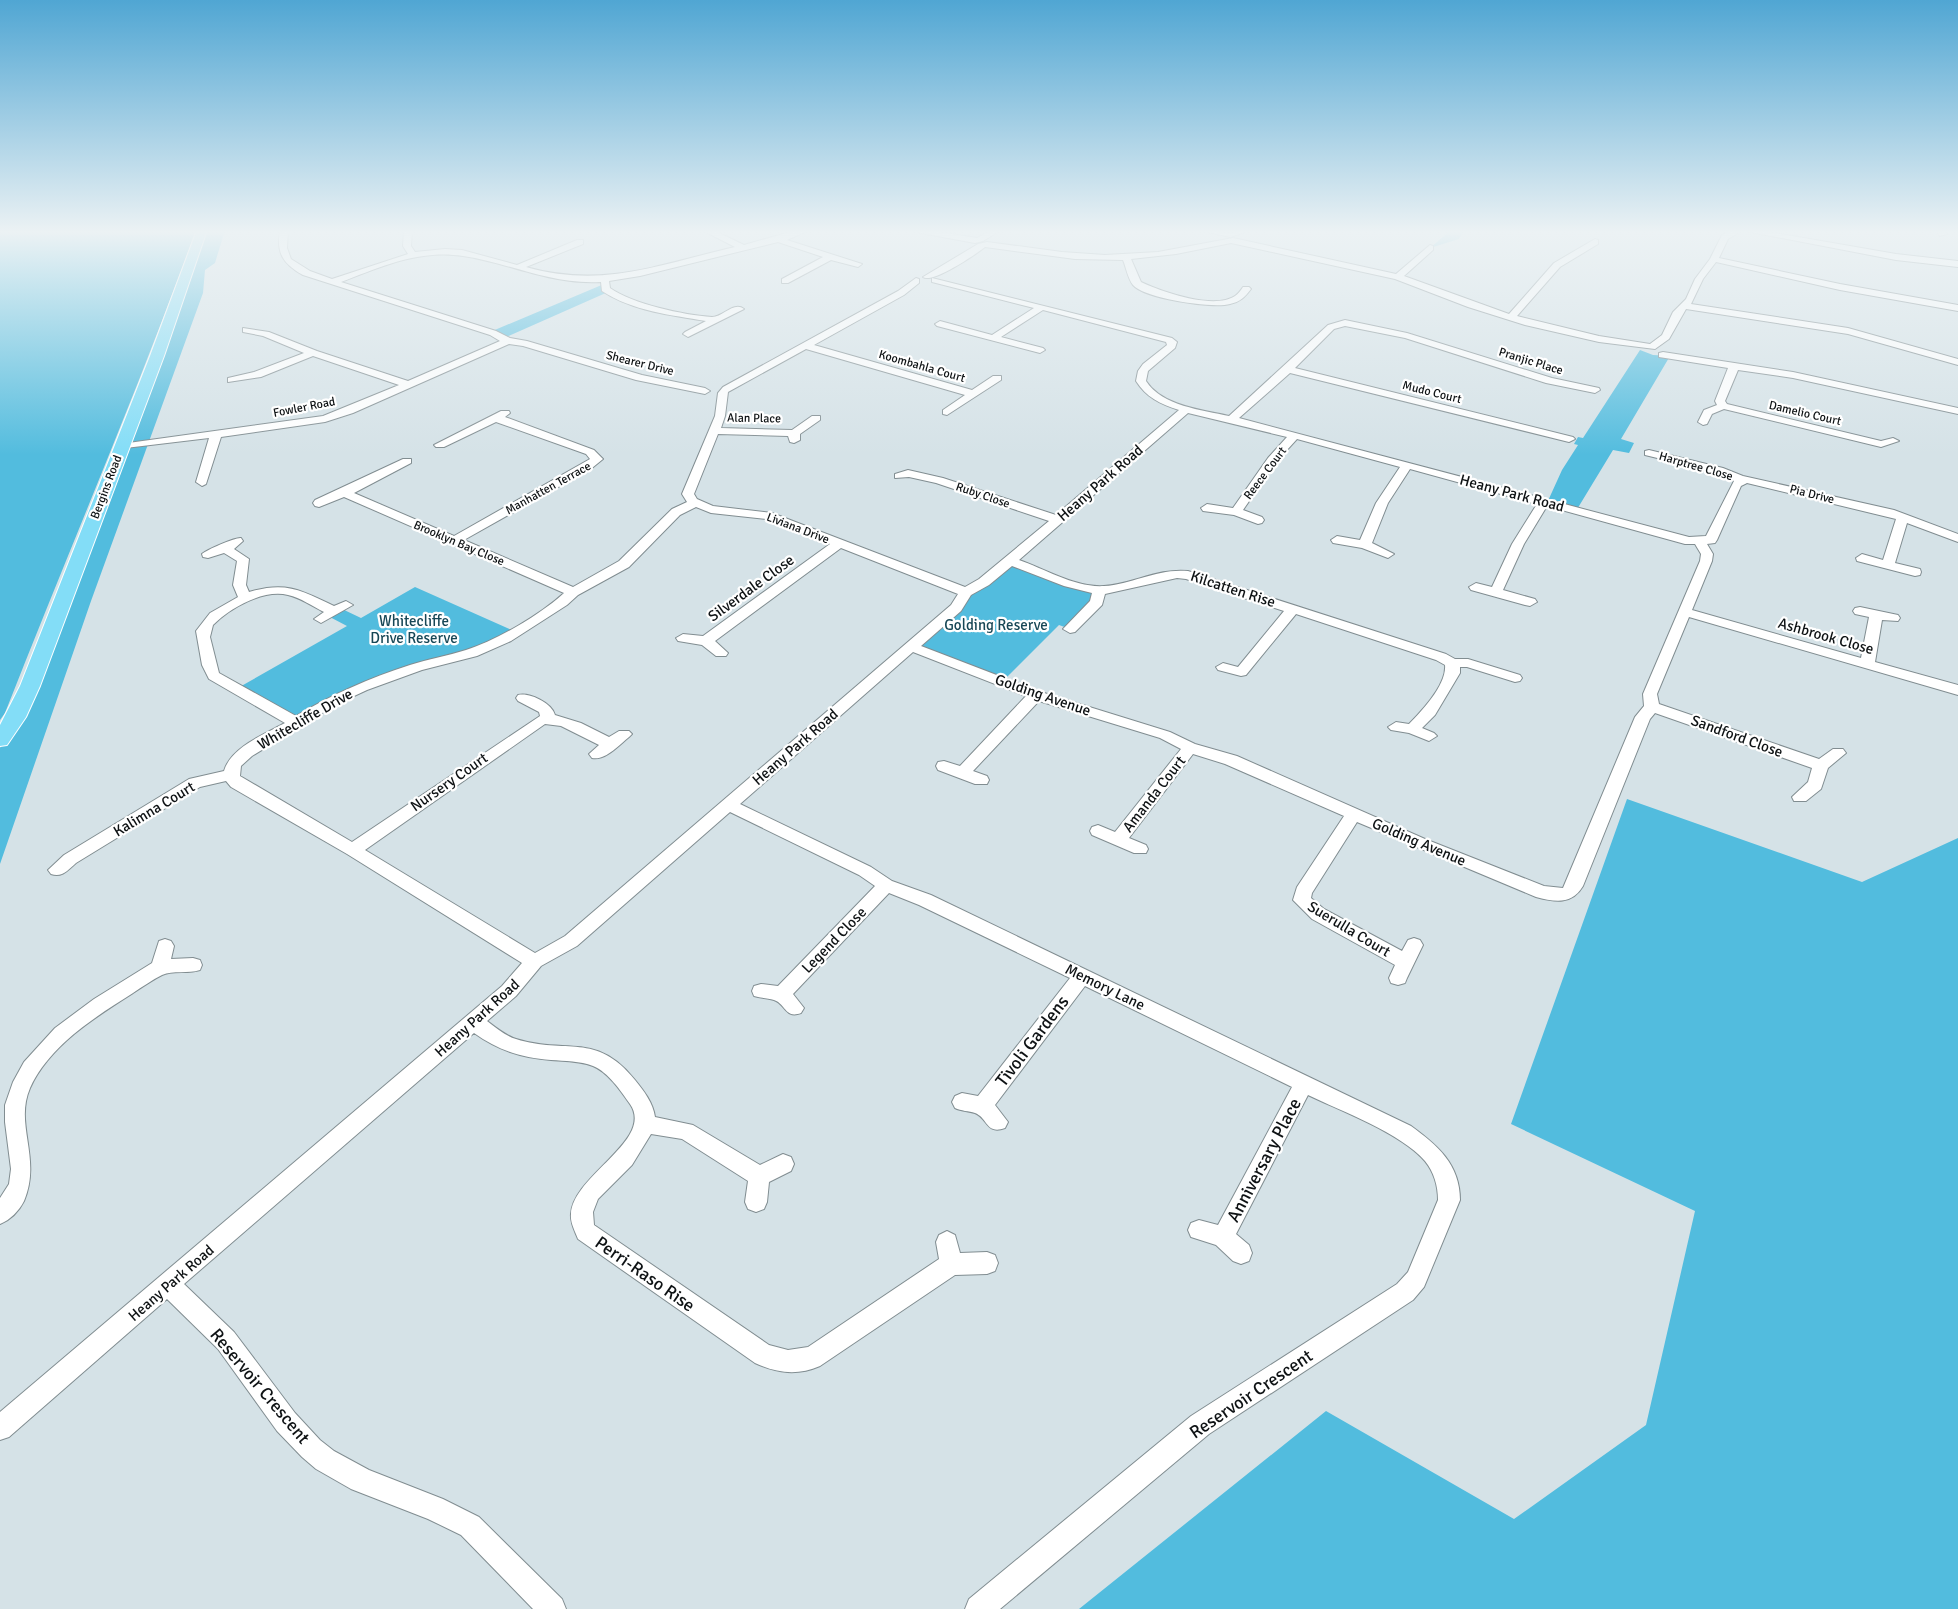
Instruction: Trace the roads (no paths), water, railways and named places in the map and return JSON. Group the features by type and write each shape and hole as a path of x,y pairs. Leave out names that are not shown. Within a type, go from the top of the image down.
{"main road":[{"name":"Bergins Road","path":"0,740 16,717 30,686 120,447 157,356 173,305"}],"street":[{"name":"Shearer Drive","path":"405,305 492,333 508,341 524,343 640,378 715,390"},
{"path":"643,305 716,320"},
{"path":"694,503 688,494 722,408 715,390 748,377 879,305"},
{"path":"1028,305 1172,342 1172,346 1143,370 1140,379 1152,395 1185,410"},
{"path":"1474,305 1510,318 1599,339 1714,363 1793,376 1958,411"},
{"path":"1510,318 1521,305"},
{"path":"1942,305 1958,308"},
{"path":"1664,352 1666,337 1678,312 1685,306 1731,315 1846,331 1934,357 1958,362"},
{"path":"993,338 1040,308"},
{"path":"688,334 739,309"},
{"name":"Pranjic Place","path":"1232,419 1288,370 1331,327 1349,323 1414,338 1596,390"},
{"path":"940,324 1040,350"},
{"path":"246,330 282,340 313,353 408,385"},
{"path":"1649,348 1666,337"},
{"name":"Fowler Road","path":"120,447 325,419 349,412 508,341"},
{"name":"Koombahla Court","path":"806,346 973,394"},
{"path":"232,380 257,375 313,353"},
{"path":"1703,422 1708,412 1724,406 1720,401 1734,366"},
{"name":"Mudo Court","path":"1288,370 1542,436 1569,439"},
{"name":"Koombahla Court","path":"947,412 997,378"},
{"name":"Damelio Court","path":"1724,406 1882,447 1893,441"},
{"name":"Heany Park Road","path":"0,1428 169,1285 517,984 534,961 571,941 956,608 966,592 984,582 1010,561 1185,410 1232,419 1295,435 1700,542"},
{"path":"440,445 509,411"},
{"name":"Manhatten Terrace","path":"454,541 588,466 597,459 590,452 496,418"},
{"name":"Alan Place","path":"714,431 794,437 816,418"},
{"path":"202,482 216,435"},
{"name":"Reece Court","path":"1236,512 1272,460 1295,435"},
{"name":"Harptree Close","path":"1649,453 1720,470 1742,480"},
{"path":"319,503 344,493 407,461"},
{"path":"1365,545 1379,505 1388,488 1406,465"},
{"name":"Ruby Close","path":"907,472 946,482 1058,520"},
{"path":"1700,542 1713,538 1736,484 1742,480"},
{"name":"Pia Drive","path":"1742,480 1760,481 1902,517 1958,538"},
{"name":"Brooklyn Bay Close","path":"344,493 573,592"},
{"path":"1496,592 1518,544 1544,502"},
{"name":"Liviana Drive","path":"694,503 710,509 762,514 966,592"},
{"name":"Whitecliffe Drive","path":"231,774 234,764 242,756 345,695 378,680 472,653 496,644 557,606 573,592 594,583 624,564 676,512 694,503"},
{"name":"Reece Court","path":"1207,508 1236,512 1258,520"},
{"path":"1888,565 1902,517"},
{"path":"1336,540 1365,545 1388,554"},
{"path":"208,554 225,549 237,541"},
{"name":"Golding Avenue","path":"912,646 1036,695 1165,735 1190,748 1231,760 1486,870 1542,892 1565,895 1574,886 1642,717 1652,706 1650,694 1686,612 1707,558 1700,542"},
{"name":"Silverdale Close","path":"706,641 839,544"},
{"path":"225,549 243,559 238,588 241,594 248,598"},
{"path":"1862,558 1915,572"},
{"name":"Kilcatten Rise","path":"1010,561 1099,590 1177,573 1194,576 1441,657 1452,663 1468,663 1515,678"},
{"path":"1476,587 1530,602"},
{"path":"297,723 220,680 211,672 203,635 205,626 216,615 266,591 284,590 327,615 346,605"},
{"path":"1070,629 1097,602 1099,590"},
{"path":"1223,667 1247,675 1293,609"},
{"name":"Ashbrook Close","path":"1686,612 1958,690"},
{"path":"1860,612 1893,618"},
{"path":"1867,664 1876,616"},
{"name":"Silverdale Close","path":"683,638 706,641 720,653"},
{"path":"1412,729 1430,712 1454,673 1452,663"},
{"path":"963,772 1036,695"},
{"path":"523,698 546,710 548,718 561,721 610,744"},
{"name":"Sandford Close","path":"1652,706 1821,765"},
{"name":"Nursery Court","path":"353,850 533,724 548,718"},
{"path":"1396,727 1412,729 1430,736"},
{"path":"597,754 624,734"},
{"name":"Amanda Court","path":"1118,840 1190,748"},
{"path":"1800,797 1815,785 1821,765 1838,753"},
{"path":"944,766 981,780"},
{"path":"231,774 237,783 353,850 534,961"},
{"name":"Kalimna Court","path":"57,870 75,848 195,784 231,774"},
{"name":"Memory Lane","path":"729,804 865,871 886,885 925,900 1416,1139 1432,1154 1443,1172 1449,1190 1449,1200"},
{"name":"Suerulla Court","path":"1353,814 1303,892 1302,900 1318,914 1402,970 1414,945"},
{"name":"Amanda Court","path":"1098,831 1140,849"},
{"name":"Legend Close","path":"761,991 788,1001 886,885"},
{"path":"160,966 165,946"},
{"path":"0,1214 13,1200 22,1179 14,1114 17,1095 30,1071 62,1034 160,966 193,965"},
{"name":"Tivoli Gardens","path":"983,1106 1082,976"},
{"path":"473,1022 512,1046 538,1052 594,1057 610,1065 640,1100 645,1115 644,1124 686,1131 759,1176"},
{"name":"Anniversary Place","path":"1223,1237 1304,1084"},
{"path":"962,1102 983,1106 998,1122"},
{"name":"Perri-Raso Rise","path":"644,1124 631,1150 590,1192 585,1200 581,1216 586,1232 763,1355 788,1362 812,1358 951,1264"},
{"path":"759,1176 783,1164"},
{"path":"756,1202 759,1176"},
{"name":"Reservoir Crescent","path":"979,1609 1200,1425 1397,1299 1416,1279 1449,1200"},
{"name":"Anniversary Place","path":"1199,1230 1223,1237 1241,1253"},
{"path":"947,1242 951,1264 987,1263"},
{"name":"Reservoir Crescent","path":"169,1285 232,1347 253,1374 269,1402 306,1443 323,1458 358,1479 454,1516 470,1526 552,1609"}],"park label":[{"name":"Golding Reserve","path":"996,625"},
{"name":"Whitecliffe Drive Reserve","path":"414,630"}]}
